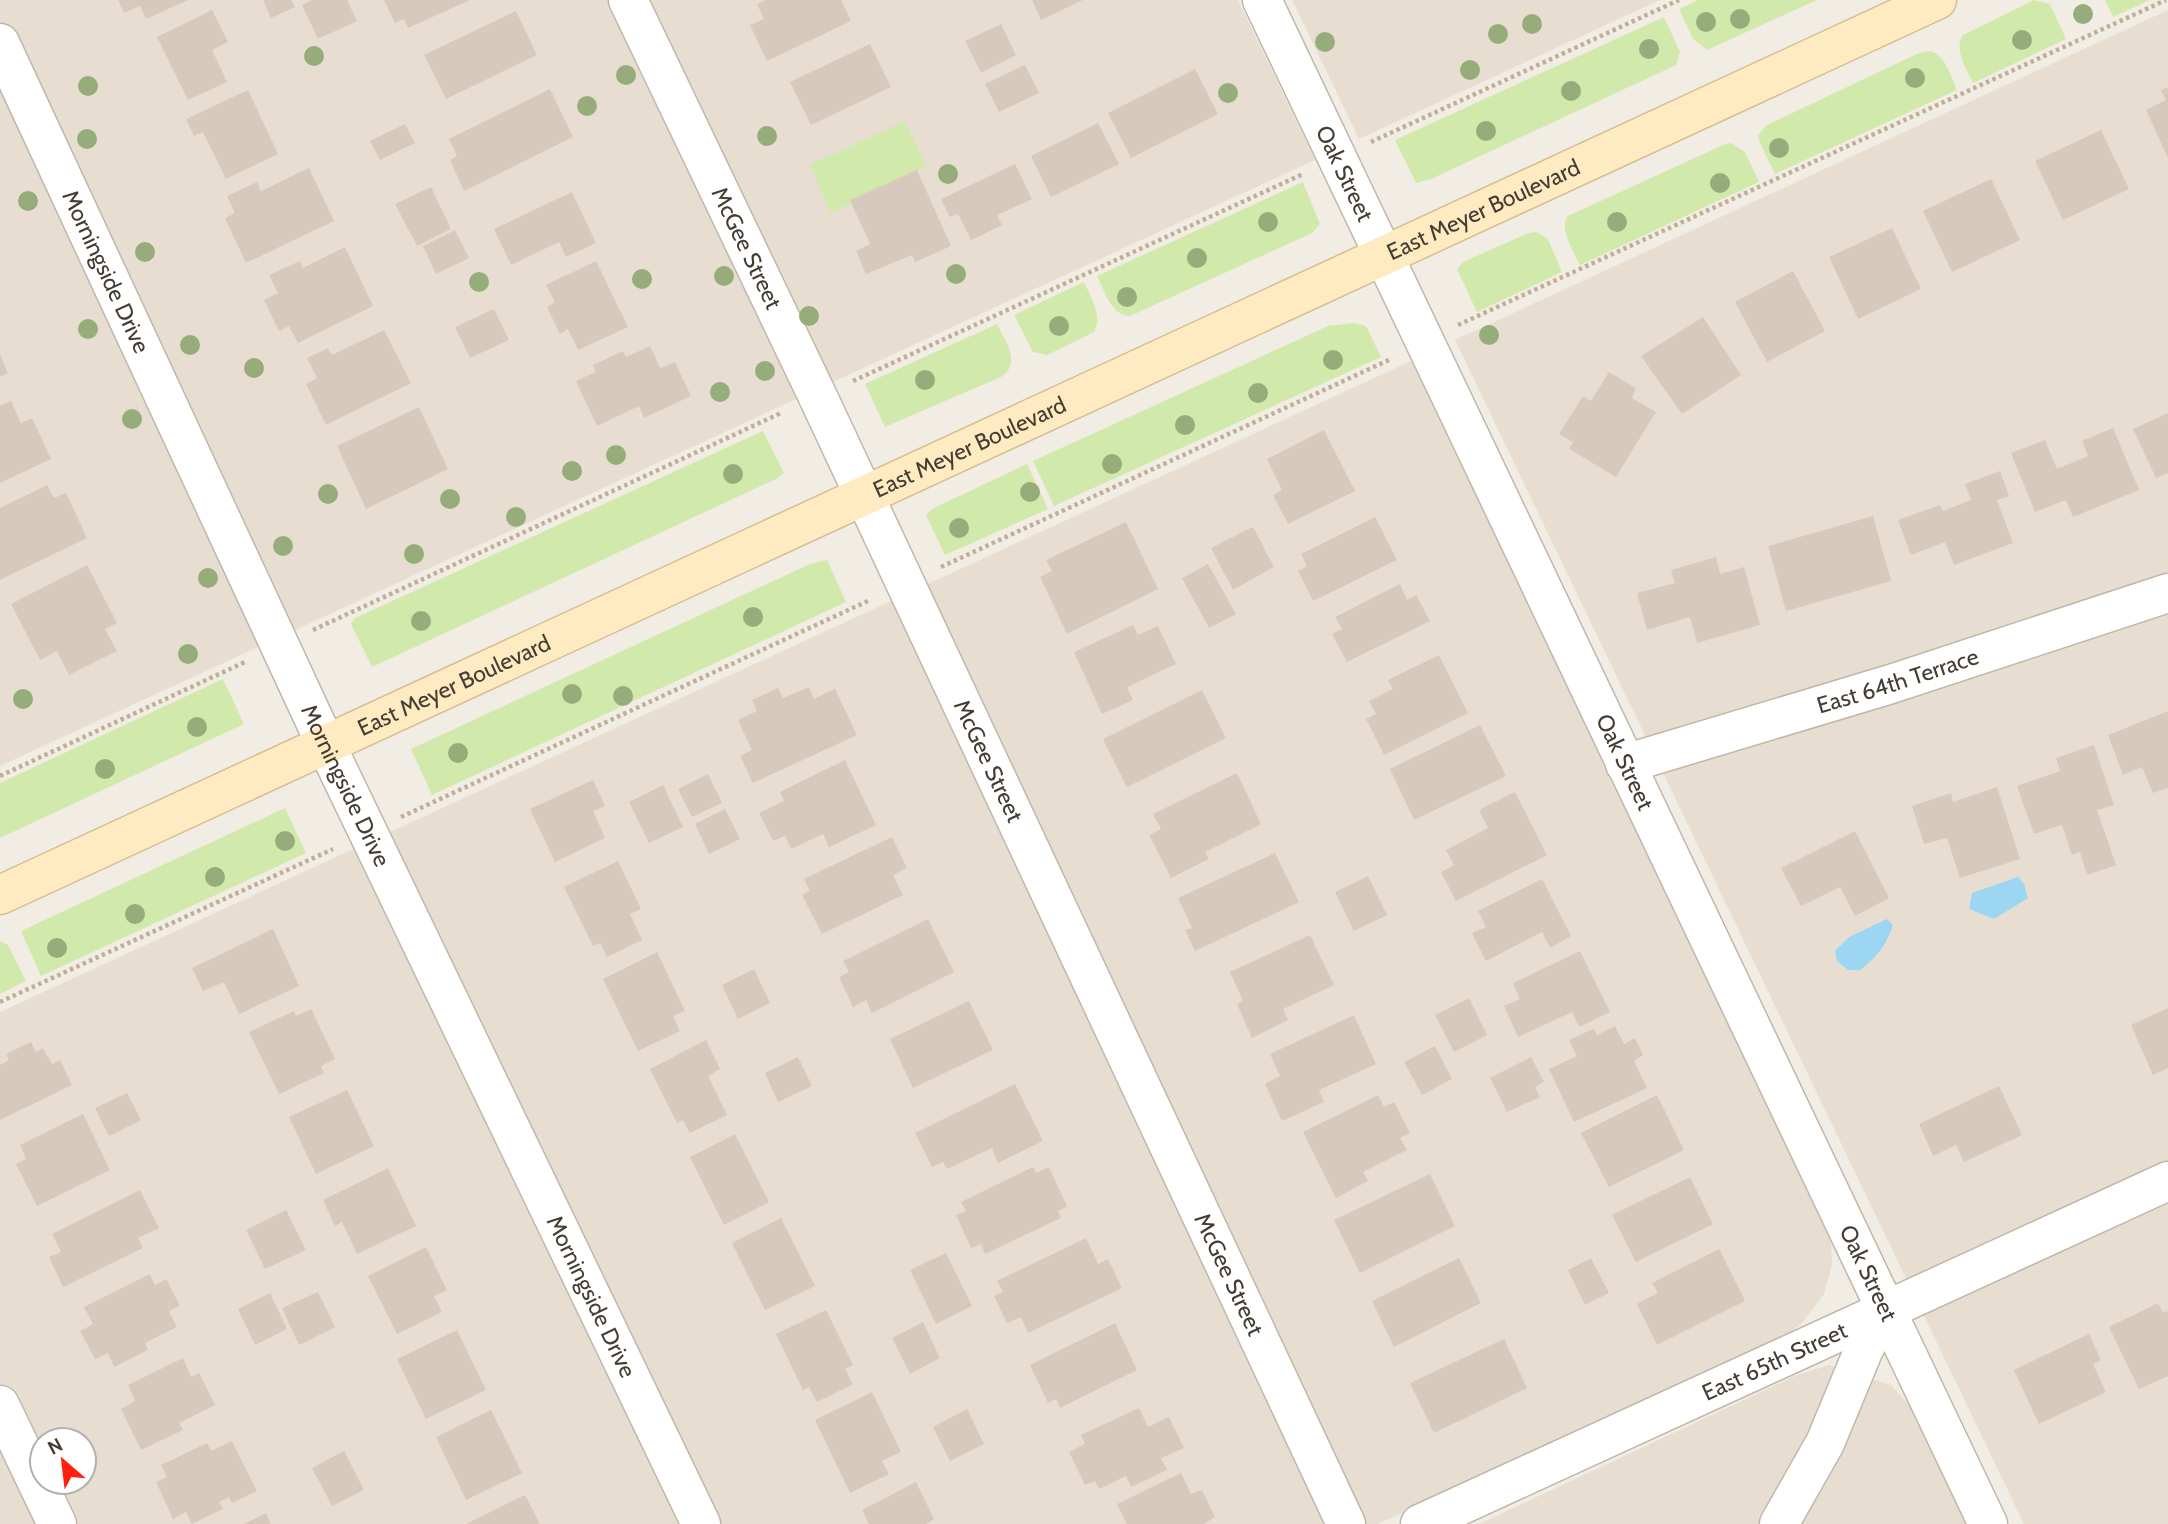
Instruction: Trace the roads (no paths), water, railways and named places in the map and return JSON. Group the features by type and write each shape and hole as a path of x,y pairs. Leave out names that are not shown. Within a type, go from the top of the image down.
{"main road":[{"name":"East Meyer Boulevard","path":"0,895 1937,0"}],"street":[{"name":"McGee Street","path":"628,0 1346,1524"},
{"name":"Oak Street","path":"1262,0 1988,1524"},
{"name":"Morningside Drive","path":"0,43 326,745 701,1524"},
{"name":"East 64th Terrace","path":"1625,764 1891,684 2168,593"},
{"name":"East 65th Street","path":"1420,1524 2168,1181"},
{"path":"1779,1524 1825,1443 1864,1349 1885,1311"},
{"path":"0,1405 57,1524"}],"water":[{"path":"2018,877 2024,884 2028,898 1994,919 1969,909 1972,893"},
{"path":"1887,919 1893,925 1887,939 1876,956 1866,965 1860,970 1848,970 1837,961 1835,951 1849,937"}]}
